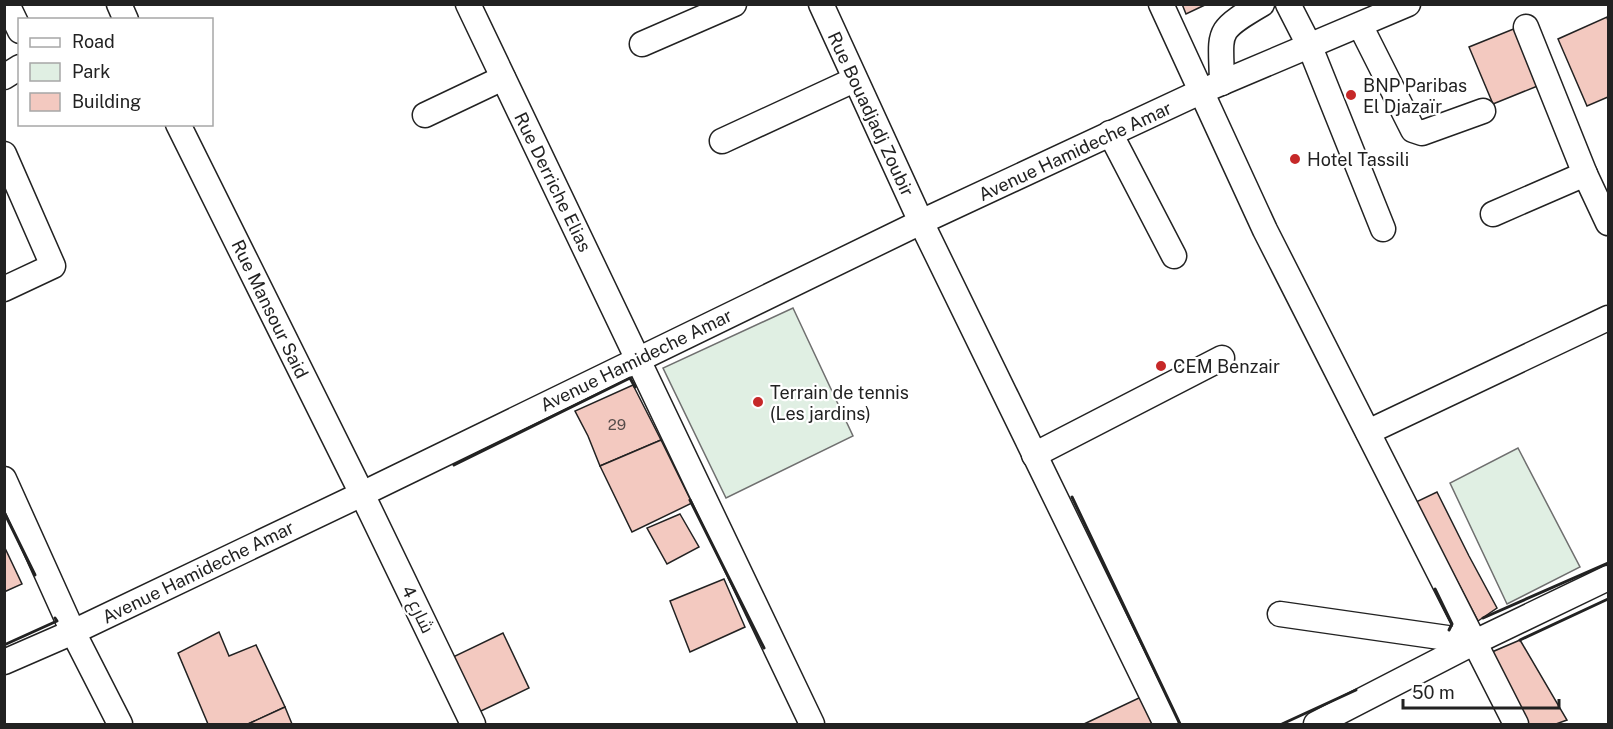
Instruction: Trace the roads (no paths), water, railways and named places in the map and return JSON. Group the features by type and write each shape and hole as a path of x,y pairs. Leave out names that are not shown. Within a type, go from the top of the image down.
{"street":[{"path":"7,4 18,27"},
{"path":"119,4 125,18"},
{"name":"Rue Derriche Elias","path":"468,4 812,724"},
{"path":"642,44 734,4"},
{"name":"Rue Bouadjadj Zoubir","path":"821,4 921,222 1166,724"},
{"path":"1161,4 1211,88 1265,230 1516,724"},
{"path":"1211,88 1221,36 1234,21 1262,4"},
{"path":"1288,4 1310,47 1383,230"},
{"name":"Avenue Hamideche Amar","path":"4,662 73,632 362,494 921,222 1211,88 1408,4"},
{"path":"1360,25 1413,130 1422,133 1483,111"},
{"path":"1527,27 1596,185 1608,223"},
{"path":"4,77 18,68"},
{"path":"425,115 503,78"},
{"path":"722,141 854,80"},
{"name":"Rue Mansour Said","path":"179,126 362,494"},
{"path":"1110,134 1174,255"},
{"path":"4,154 53,266 4,290"},
{"path":"1493,214 1596,185"},
{"path":"1368,432 1608,318"},
{"path":"1034,455 1222,358"},
{"path":"4,479 73,632 120,724"},
{"name":"شارع 4","path":"362,494 473,724"},
{"path":"1316,724 1475,642 1608,578"},
{"path":"1280,614 1475,642"}],"place":[{"name":"BNP Paribas El Djazaïr","path":"1351,95"},
{"name":"Hotel Tassili","path":"1295,159"},
{"name":"CEM Benzair","path":"1161,366"},
{"name":"Terrain de tennis (Les jardins)","path":"758,402"}]}
